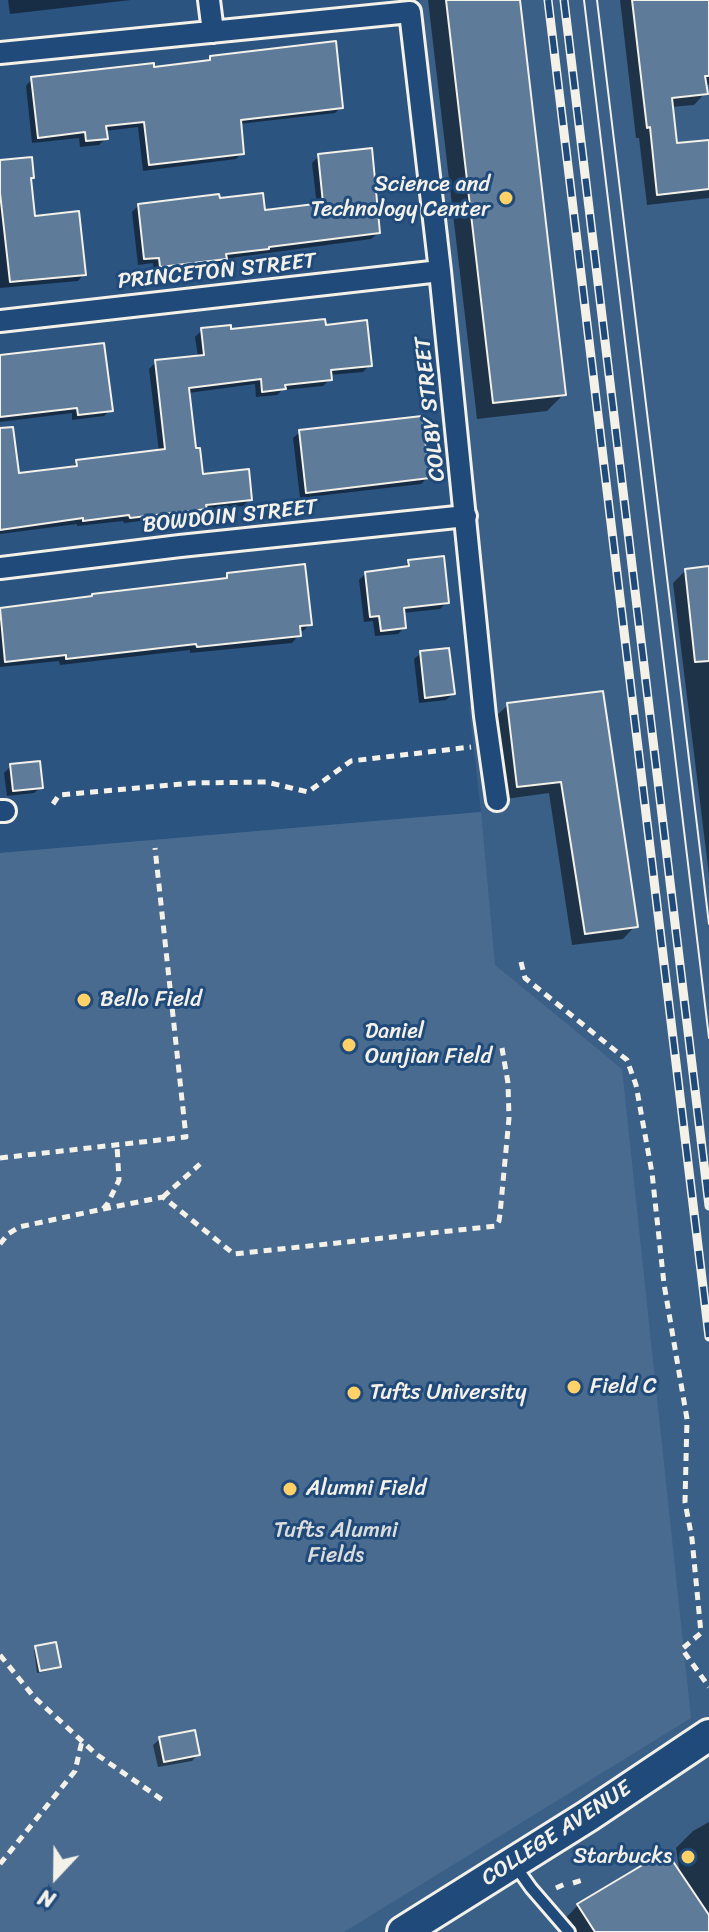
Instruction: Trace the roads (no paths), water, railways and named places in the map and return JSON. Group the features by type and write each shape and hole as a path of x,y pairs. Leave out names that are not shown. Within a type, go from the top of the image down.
{"street":[{"path":"209,0 213,32"},
{"path":"0,53 213,32 347,9"},
{"name":"COLBY STREET","path":"347,9 410,12 485,716 497,800"},
{"name":"PRINCETON STREET","path":"0,321 440,271"},
{"name":"BOWDOIN STREET","path":"0,568 466,516"},
{"name":"COLLEGE AVENUE","path":"403,1932 588,1816 709,1735"}],"lane":[{"path":"513,1863 569,1932"}],"tram line":[{"path":"584,0 709,1038"},
{"path":"597,0 709,924"}],"railway":[{"path":"548,0 709,1337"},
{"path":"564,0 709,1206"}],"place":[{"name":"Science and Technology Center","path":"506,198"},
{"name":"Bello Field","path":"84,1000"},
{"name":"Daniel Ounjian Field","path":"349,1045"},
{"name":"Field C","path":"574,1387"},
{"name":"Tufts University","path":"354,1393"},
{"name":"Alumni Field","path":"290,1489"},
{"name":"Starbucks","path":"688,1857"}],"park label":[{"name":"Tufts Alumni Fields","path":"336,1544"}]}
